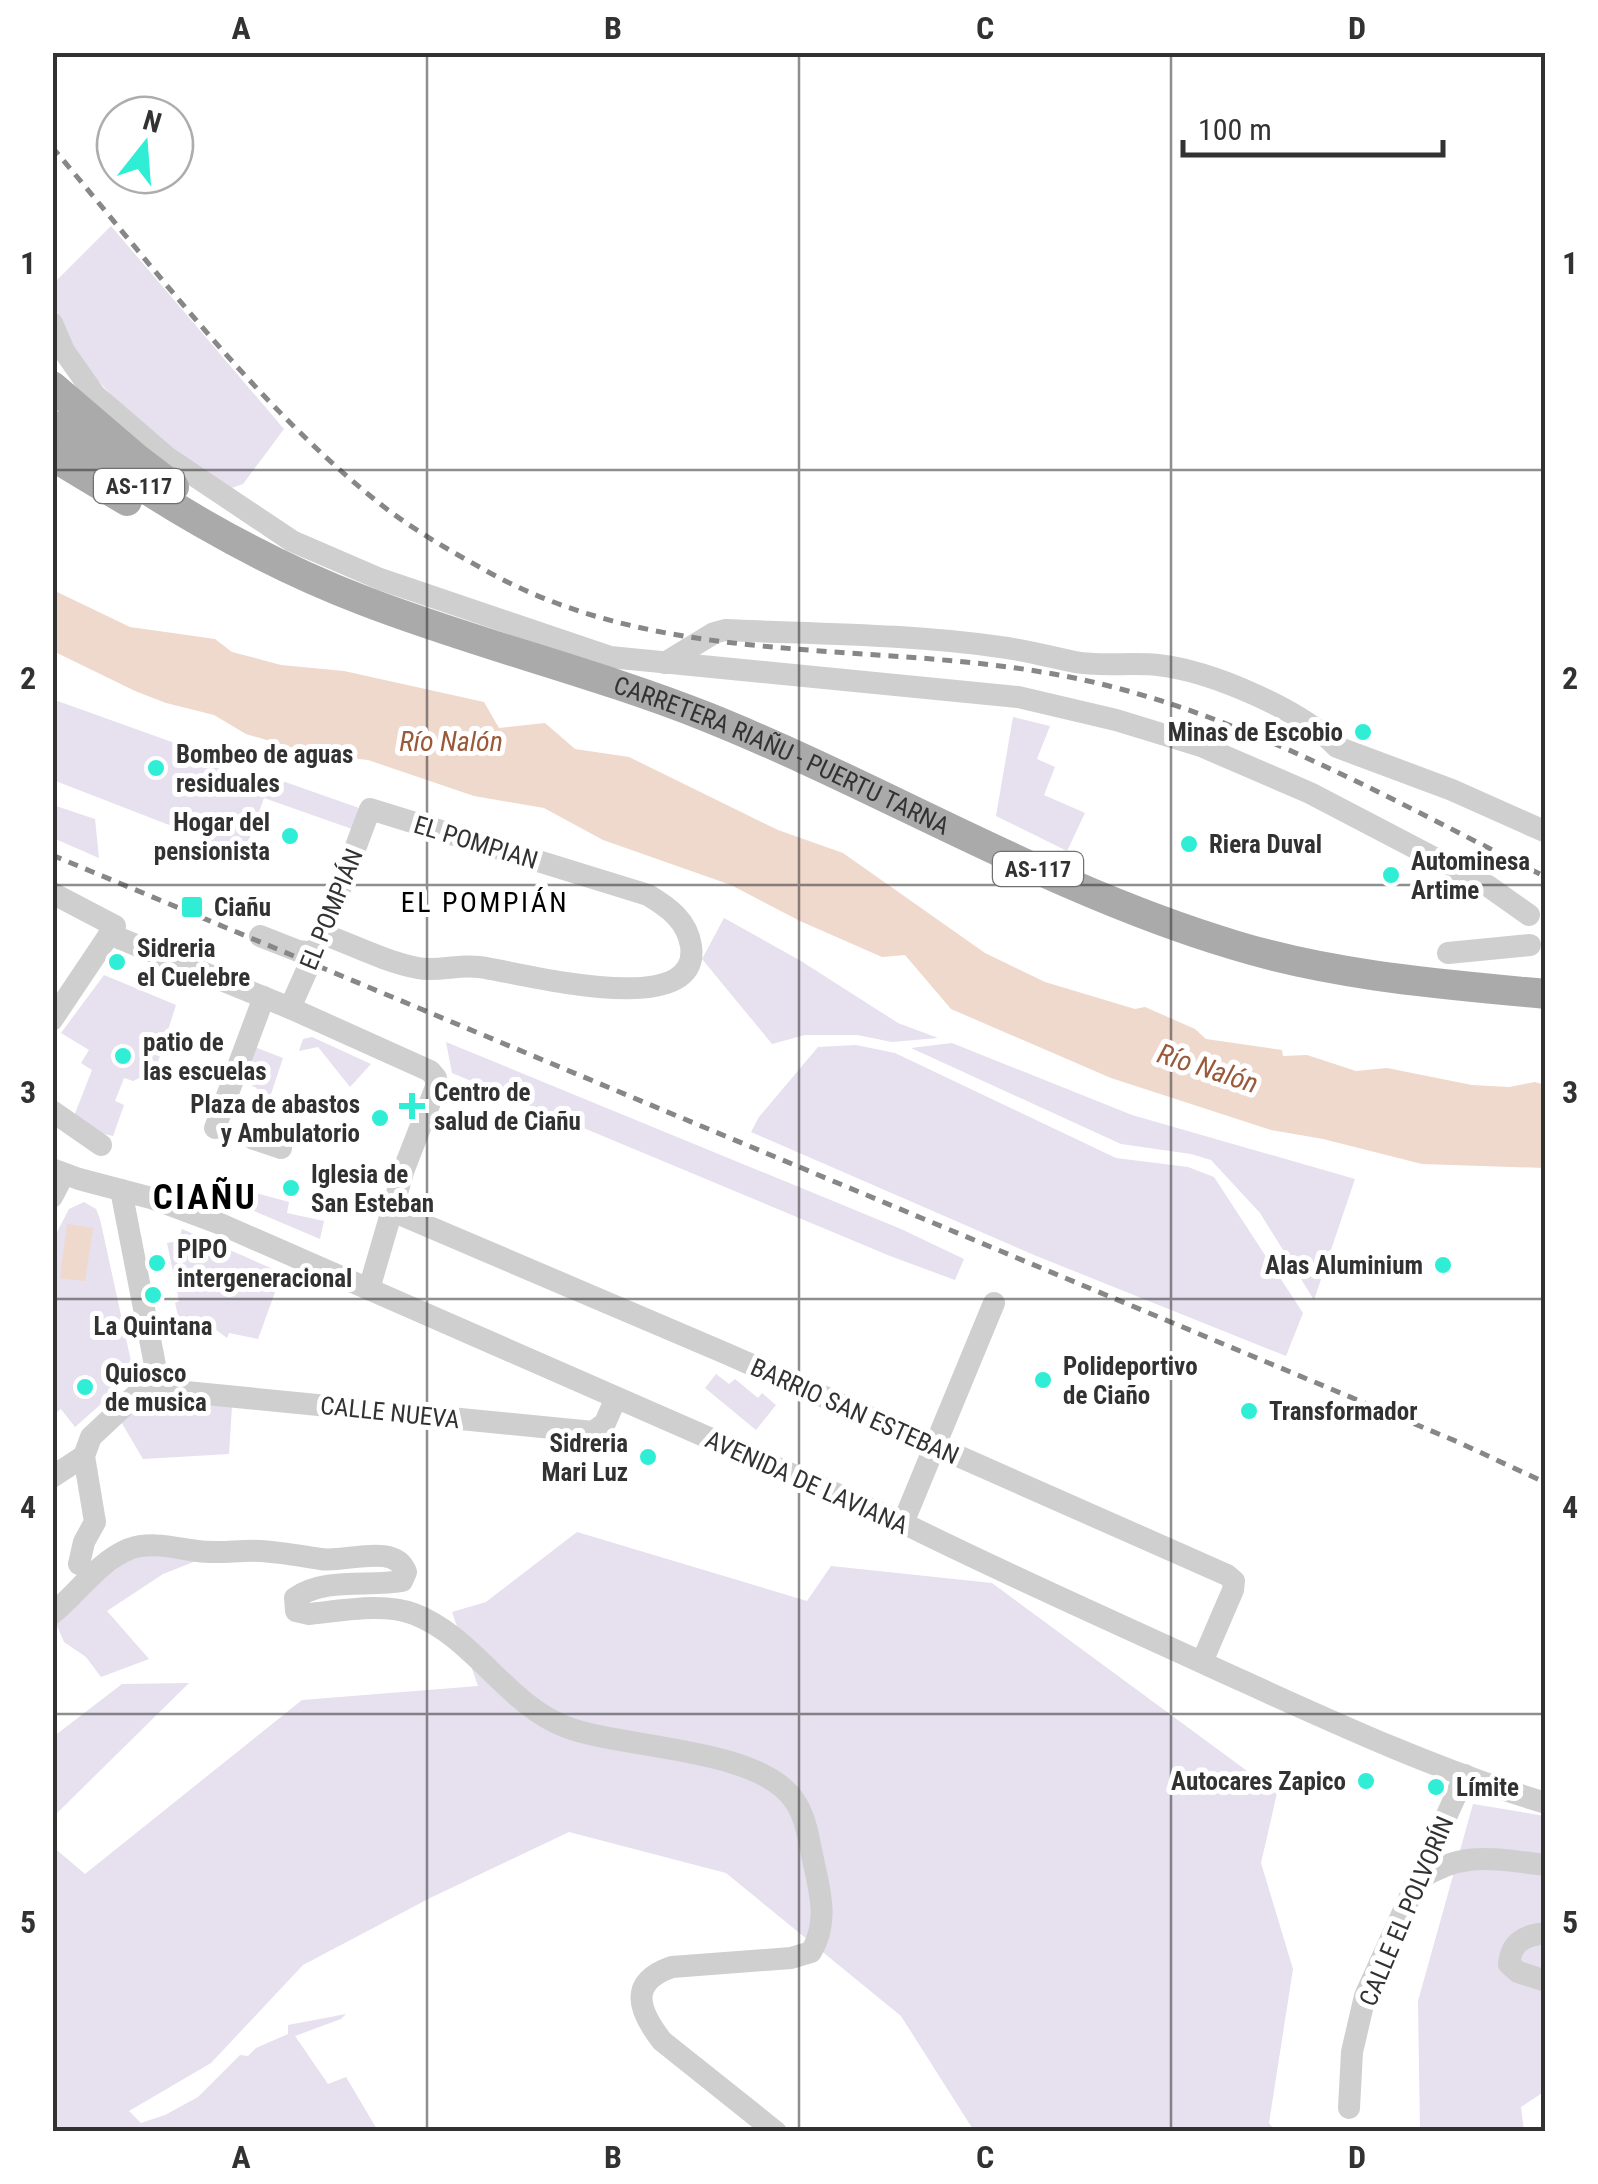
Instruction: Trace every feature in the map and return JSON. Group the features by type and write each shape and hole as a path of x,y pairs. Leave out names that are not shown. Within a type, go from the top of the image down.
{"main road":[{"path":"52,386 136,458 210,514 232,539"},
{"name":"CARRETERA RIAÑU - PUERTU TARNA","path":"52,425 120,474 286,567 378,606 701,715 821,764 1052,875 1188,930 1237,946 1349,972 1546,994"},
{"path":"52,456 127,501 255,563 286,567"}],"street":[{"path":"52,324 76,372 106,405 168,458 292,541 380,578 610,657 1018,697 1116,720 1201,746 1310,793 1488,886 1534,930 1505,948 1448,953"},
{"path":"665,663 714,633 726,630 947,640 1089,664 1130,662 1166,666 1238,687 1324,734 1337,747 1452,790 1544,832"},
{"name":"EL POMPIÁN","path":"290,1008 319,944 370,809"},
{"name":"EL POMPIAN","path":"260,936 298,950 319,944 419,968 477,966 568,985 672,983 691,958 691,944 677,914 648,896 370,809"},
{"path":"52,893 112,930 430,1071 436,1078 369,1289"},
{"path":"54,1015 112,930"},
{"path":"214,1128 264,997"},
{"path":"52,1111 100,1145"},
{"path":"254,1140 281,1148"},
{"path":"52,1196 58,1171"},
{"name":"AVENIDA DE LAVIANA","path":"58,1171 187,1210 903,1523 1338,1724 1546,1803"},
{"path":"79,1564 84,1542 95,1522 84,1456 91,1437 155,1377 156,1365 122,1190"},
{"name":"BARRIO SAN ESTEBAN","path":"392,1211 1228,1575 1234,1581 1233,1590 1202,1662"},
{"path":"903,1523 994,1303"},
{"name":"CALLE NUEVA","path":"145,1388 593,1432 605,1423 616,1398"},
{"path":"52,1476 84,1456"},
{"path":"52,1614 113,1558 132,1548 158,1545 201,1552 262,1551 332,1561 384,1556 404,1564 402,1581 333,1586 302,1593 295,1598 296,1611 308,1614 390,1610 414,1614 460,1644 536,1712 567,1728 650,1743 739,1767 786,1789 806,1824 819,1889 821,1936 811,1952 791,1958 672,1967 654,1973 643,1988 642,2008 662,2041 776,2132"},
{"name":"CALLE EL POLVORÍN","path":"1348,2108 1352,2052 1365,1996 1465,1775"},
{"path":"1415,1882 1442,1864 1478,1857 1546,1865"},
{"path":"1546,1933 1519,1940 1510,1952 1509,1964 1518,1972 1546,1981"}],"shaded area":[{"path":"111,226 284,429 243,484 229,489 147,427 118,402 72,345 58,315 53,284"},
{"path":"52,699 222,760 216,780 263,797 271,777 359,808 352,829 264,798 244,854 53,780"},
{"path":"1013,717 1050,726 1037,759 1055,767 1044,795 1085,813 1067,851 996,816"},
{"path":"53,805 95,819 99,858 53,838"},
{"path":"724,918 898,1023 938,1038 892,1042 857,1035 805,1035 772,1044 702,959"},
{"name":"patio de las escuelas","path":"104,975 176,1005 155,1071 133,1081 124,1078 115,1101 124,1105 113,1136 100,1133 74,1116 92,1070 81,1063 89,1050 61,1033"},
{"path":"312,1037 371,1064 350,1087 318,1047 299,1051 303,1039"},
{"path":"446,1042 901,1229 964,1259 955,1280 452,1073"},
{"path":"952,1043 1132,1115 1355,1179 1314,1300 1260,1213 1211,1160 1121,1144 911,1048"},
{"path":"856,1045 895,1053 1116,1158 1188,1167 1214,1177 1303,1313 1286,1356 1034,1255 751,1132 759,1117 818,1047"},
{"path":"252,1046 283,1058 269,1100 255,1095 254,1074 247,1075 245,1084 240,1082"},
{"path":"252,1192 289,1202 287,1213 324,1221 320,1239 247,1208"},
{"path":"84,1202 96,1209 100,1219 134,1375 75,1427 61,1409 53,1415 53,1240 69,1209"},
{"path":"182,1229 282,1273 258,1339 229,1333 227,1338 211,1326 182,1333 167,1243 178,1241"},
{"path":"716,1374 729,1384 735,1379 758,1398 762,1393 776,1405 756,1430 705,1388"},
{"path":"152,1397 232,1406 229,1454 143,1459 120,1420"},
{"path":"577,1532 807,1601 831,1566 992,1583 1277,1793 1261,1863 1293,1969 1269,2123 1275,2131 974,2131 901,2016 726,1873 569,1832 430,1898 303,1965 211,2063 129,2111 141,2123 165,2115 198,2097 240,2055 248,2056 256,2048 288,2034 288,2025 346,2014 295,2036 328,2084 346,2077 378,2131 53,2131 52,1846 85,1874 302,1700 478,1686 452,1612 486,1602"},
{"path":"136,1553 201,1559 163,1574 107,1611 149,1659 101,1677 86,1657 64,1642 54,1619"},
{"path":"189,1683 53,1817 53,1737 122,1684"},
{"path":"1473,1804 1545,1816 1545,2091 1521,2107 1524,2131 1420,2131 1418,2001"}],"water":[{"name":"Río Nalón","path":"53,590 130,627 215,639 232,652 281,665 344,671 484,702 499,728 545,723 575,749 629,757 778,830 843,853 985,953 1045,982 1135,1009 1145,1007 1195,1029 1206,1039 1282,1050 1283,1056 1307,1055 1356,1071 1387,1068 1472,1085 1545,1085 1545,1168 1422,1164 1271,1130 1111,1078 951,1009 905,955 882,957 731,885 603,840 544,808 474,796 368,760 314,754 246,734 214,715 135,691 53,651"},
{"path":"67,1224 93,1228 85,1281 60,1278"}],"railway":[{"path":"52,147 205,330 286,419 387,509 483,569 551,601 621,623 693,637 986,664 1123,690 1248,732 1369,787 1546,877"},
{"path":"52,855 1458,1442 1546,1483"}],"place":[{"name":"Minas de Escobio","path":"1363,732"},
{"name":"Bombeo de aguas residuales","path":"156,768"},
{"name":"Hogar del pensionista","path":"290,836"},
{"name":"Riera Duval","path":"1189,844"},
{"name":"Autominesa Artime","path":"1391,875"},
{"name":"Ciañu","path":"192,907"},
{"name":"Sidreria el Cuelebre","path":"117,962"},
{"name":"patio de las escuelas","path":"123,1056"},
{"name":"Centro de salud de Ciañu","path":"412,1106"},
{"name":"Plaza de abastos y Ambulatorio","path":"380,1118"},
{"name":"Iglesia de San Esteban","path":"291,1188"},
{"name":"PIPO intergeneracional","path":"157,1263"},
{"name":"Alas Aluminium","path":"1443,1265"},
{"name":"La Quintana","path":"153,1295"},
{"name":"Polideportivo de Ciaño","path":"1043,1380"},
{"name":"Quiosco de musica","path":"85,1387"},
{"name":"Transformador","path":"1249,1411"},
{"name":"Sidreria Mari Luz","path":"648,1457"},
{"name":"Autocares Zapico","path":"1366,1781"},
{"name":"Límite","path":"1436,1787"}],"district":[{"name":"EL POMPIÁN","path":"485,902"},
{"name":"CIAÑU","path":"205,1197"}]}
